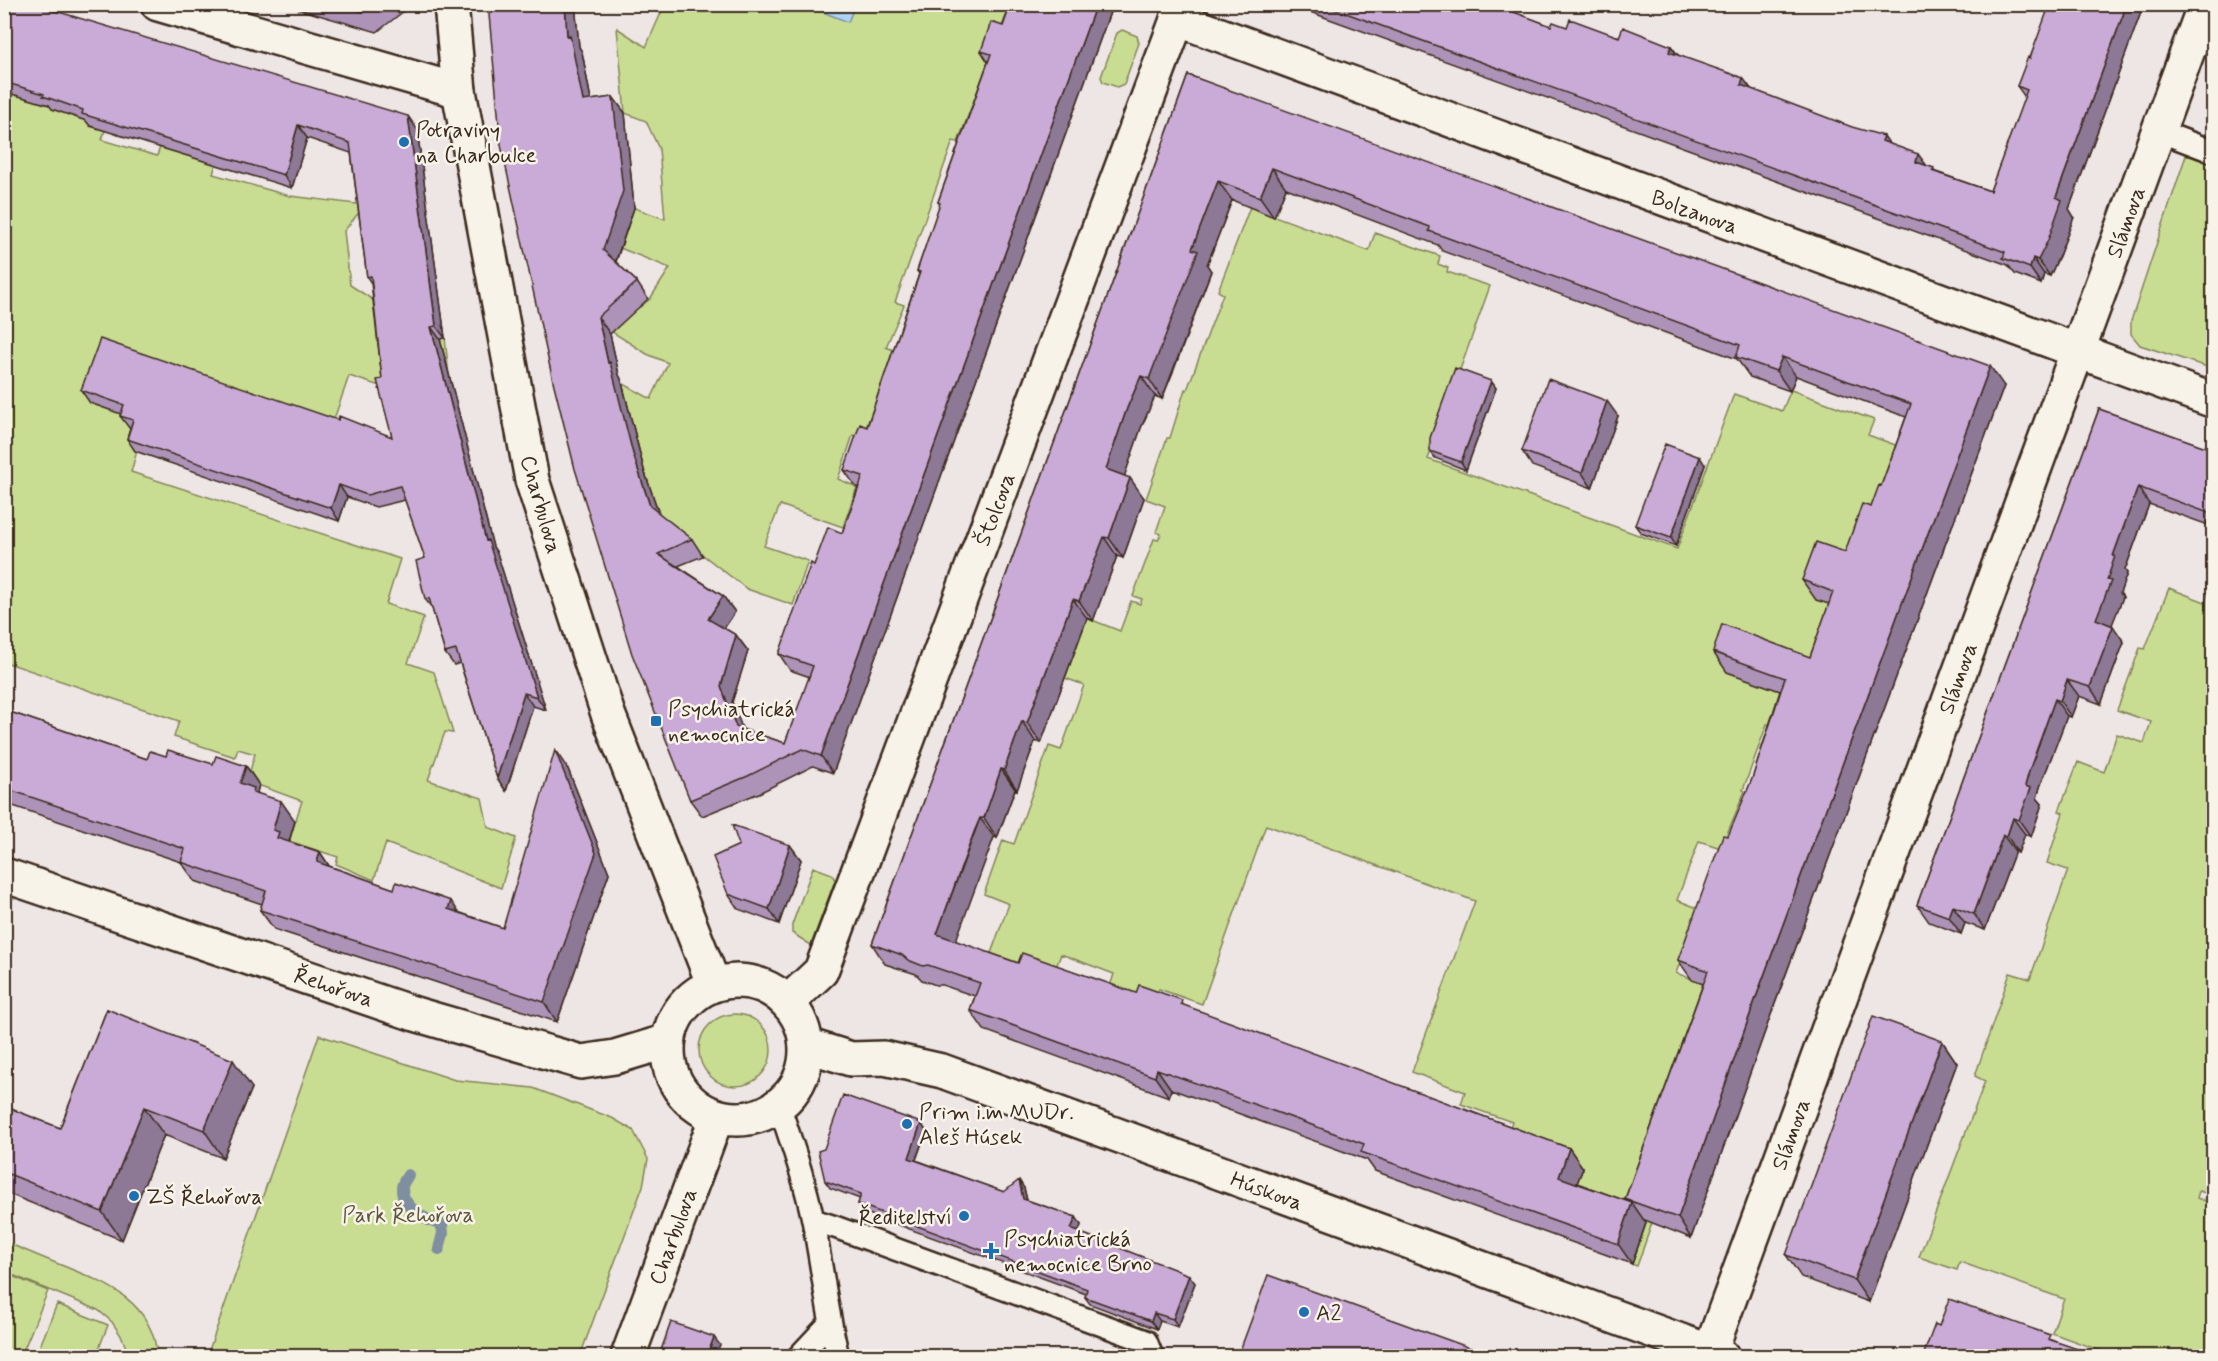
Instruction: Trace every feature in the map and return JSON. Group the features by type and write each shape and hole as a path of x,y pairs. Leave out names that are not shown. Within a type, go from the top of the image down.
{"street":[{"path":"158,4 459,91"},
{"name":"Charbulova","path":"451,4 459,91 532,480 608,714 712,983"},
{"name":"Slámova","path":"1716,1354 2077,352 2205,4"},
{"name":"Bolzanova","path":"1180,12 2077,352 2214,401"},
{"name":"Štolcova","path":"788,1002 821,971 1180,12"},
{"name":"Řehořova","path":"4,875 415,1014 582,1062 615,1057 668,1041"},
{"path":"737,980 755,983 788,1002 801,1022 806,1045 806,1062 791,1093 779,1105 763,1114 740,1119 717,1116 699,1108 684,1095 674,1079 668,1061 668,1041 674,1022 684,1005 699,991 712,983 737,980"},
{"name":"Húskova","path":"806,1045 850,1059 884,1058 942,1071 1716,1354"},
{"name":"Charbulova","path":"628,1356 717,1116"}],"lane":[{"path":"2158,131 2214,152"},
{"path":"779,1105 799,1162 813,1220 830,1323 838,1356"},
{"path":"813,1220 1146,1341 1152,1356"},
{"path":"799,1356 830,1323"}],"green space":[{"path":"640,5 1010,5 958,142 953,141 895,302 904,305 886,347 909,356 878,396 862,438 853,435 838,479 857,487 843,527 780,505 764,546 808,561 793,605 747,589 663,524 644,470 622,383 651,399 668,363 647,354 609,330 634,306 640,307 650,299 670,268 620,248 632,207 665,219 659,149 646,121 625,113 617,28 646,47 661,13"},
{"path":"1122,30 1137,36 1139,43 1124,84 1117,87 1103,82 1101,77 1117,33"},
{"path":"5,92 46,104 48,97 52,109 91,122 105,130 102,140 157,156 160,147 216,164 213,174 290,196 365,205 344,231 350,285 381,305 386,349 445,338 449,376 441,345 395,391 349,376 331,428 133,418 142,433 131,472 400,559 386,604 424,617 408,663 434,672 453,733 445,732 428,780 482,798 488,827 516,838 501,888 386,843 374,880 336,864 338,857 289,841 302,801 247,781 255,754 238,749 235,757 174,737 179,721 5,662"},
{"path":"2186,155 2213,163 2213,369 2140,345 2131,334 2131,321"},
{"path":"1250,207 1369,251 1375,233 1440,256 1438,264 1448,268 1447,272 1490,286 1428,459 1677,549 1734,394 1782,411 1791,390 1874,420 1868,435 1909,450 1847,611 1782,729 1767,724 1743,790 1745,791 1721,848 1699,841 1677,900 1700,909 1676,973 1722,990 1637,1266 1632,1264 1646,1223 1572,1196 1506,1139 1512,1122 1461,1104 1465,1092 1412,1072 1475,901 1266,825 1202,1004 1159,989 1153,1004 1108,993 1114,974 1061,954 1052,978 986,967 1009,904 984,894 1003,840 1014,844 1049,746 1061,750 1084,685 1065,678 1087,618 1120,631 1131,601 1140,604 1142,599 1133,596 1154,539 1158,540 1161,534 1156,532 1165,506 1146,499 1167,438 1170,438 1185,389 1187,390 1223,294 1218,291"},
{"path":"2213,580 2214,1196 2199,1191 2197,1198 2213,1205 2213,1356 2155,1354 2154,1356 2115,1356 2052,1333 2064,1299 1960,1262 1957,1270 1919,1257 1985,1081 1975,1076 2010,973 2030,979 2068,870 2047,863 2063,813 2059,811 2078,762 2104,772 2117,734 2144,743 2151,722 2117,710 2140,648 2145,649 2169,588 2205,602"},
{"path":"813,867 832,874 835,880 811,945 792,933 792,925"},
{"path":"728,1014 742,1014 761,1024 771,1043 771,1057 761,1076 742,1086 728,1086 709,1076 699,1057 699,1043 709,1024"},
{"name":"Park Řehořova","path":"319,1035 455,1080 533,1088 612,1118 633,1130 648,1159 643,1186 580,1356 207,1356"},
{"path":"5,1242 82,1273 126,1298 147,1322 154,1337 157,1356 129,1356 122,1337 112,1322 98,1310 5,1272"},
{"path":"5,1273 48,1291 21,1356 5,1356"},
{"path":"57,1304 108,1325 96,1356 36,1356"}],"water":[{"path":"805,5 855,5 848,22"}],"building":[{"path":"4,4 32,4 408,116 436,326 431,327 486,541 488,540 537,697 524,693 497,778 456,650 445,653 429,598 425,599 416,561 425,558 400,486 367,495 339,485 331,508 127,439 133,420 120,416 124,405 81,390 100,339 338,420 339,416 392,437 377,380 382,379 371,276 367,277 350,143 298,125 284,175 82,114 83,110 43,96 44,94 4,82"},
{"path":"336,4 373,4 363,12"},
{"path":"488,4 565,4 567,36 570,35 583,101 613,97 623,191 603,250 637,282 598,317 633,454 650,506 692,539 658,554 723,596 708,619 736,635 721,686 736,727 785,743 813,666 779,654 811,563 814,565 828,527 842,533 863,476 844,470 860,424 867,427 920,272 917,271 940,203 938,202 991,54 981,51 991,22 1003,26 1011,4 1096,4 821,756 802,749 748,776 690,800 632,654 575,469 553,381 501,145"},
{"path":"1321,4 1492,4 1551,26 1553,22 1567,27 1570,19 1619,37 1623,27 1671,46 1669,52 1743,78 1741,85 1852,127 1884,136 1882,141 1918,154 1916,162 1934,168 1932,171 1990,191 2027,90 2017,86 2048,9 2050,10 2052,4 2127,4 2056,197 2062,200 2048,240 2038,260 2033,258 2030,268 2003,258 2005,252"},
{"path":"2214,74 2214,92 2208,90"},
{"path":"1188,75 1990,366 1759,989 1678,1218 1625,1199 1708,971 1678,960 1723,835 1728,836 1752,779 1785,678 1713,652 1722,624 1810,657 1833,592 1802,580 1816,542 1845,552 1862,504 1871,507 1879,485 1881,486 1911,404 1782,357 1776,371 1736,357 1740,345 1429,231 1430,227 1272,168 1260,197 1218,181 1192,249 1198,251 1149,379 1141,376 1127,408 1106,469 1130,478 1109,538 1104,537 1079,601 1073,599 1027,723 1022,721 1004,770 1001,769 984,818 980,818 974,832 937,934 1018,963 1022,953 1136,993 1139,985 1182,1000 1181,1004 1569,1148 1559,1177 1632,1203 1618,1244 1361,1152 1364,1144 1157,1069 1155,1077 970,1010 980,983 928,965 923,966 872,944"},
{"path":"1455,368 1491,381 1461,462 1430,451 1430,438"},
{"path":"1548,379 1607,401 1582,473 1522,451"},
{"path":"2099,409 2214,450 2214,515 2138,487 2113,556 2115,556 2107,580 2111,581 2096,619 2113,626 2090,687 2067,680 2060,701 2055,699 2029,771 2025,786 2031,788 2019,820 2013,818 2007,836 2003,835 1974,914 1953,906 1949,917 1917,905"},
{"path":"1665,444 1700,457 1671,538 1635,525"},
{"path":"4,710 147,759 150,751 166,756 168,750 213,764 216,756 246,766 240,783 254,788 253,792 281,801 273,830 279,832 277,838 320,852 317,862 394,889 396,882 451,901 448,909 503,928 555,750 596,853 544,1002 260,910 266,891 181,862 185,849 4,788"},
{"path":"732,825 790,845 769,909 728,894 713,857 739,845"},
{"path":"107,1009 233,1060 204,1130 144,1107 102,1212 4,1172 4,1106 60,1128"},
{"path":"1873,1016 1942,1041 1854,1280 1786,1255"},
{"name":"Ředitelství","path":"843,1095 921,1123 909,1158 1004,1192 1019,1180 1023,1199 1076,1217 1071,1229 1189,1275 1173,1319 1154,1313 1151,1321 1085,1297 1087,1289 858,1204 861,1194 825,1181 818,1151 824,1149"},
{"name":"A2","path":"1268,1275 1476,1350 1474,1356 1238,1356"},
{"path":"1949,1299 2050,1335 2048,1339 2098,1356 1923,1356 1935,1324 1939,1326"},
{"path":"671,1322 714,1337 707,1356 659,1356"},
{"path":"2137,1352 2150,1356 2135,1356"}],"waterway":[{"path":"408,1175 402,1186 403,1195 416,1212 442,1225 443,1233 439,1249"}],"place":[{"name":"Potraviny na Charbulce","path":"404,142"},
{"name":"Psychiatrická nemocnice","path":"656,721"},
{"name":"Prim i.m MUDr. Aleš Húsek","path":"907,1124"},
{"name":"ZŠ Řehořova","path":"134,1196"},
{"name":"Ředitelství","path":"964,1216"},
{"name":"Psychiatrická nemocnice Brno","path":"991,1251"},
{"name":"A2","path":"1304,1312"}]}
